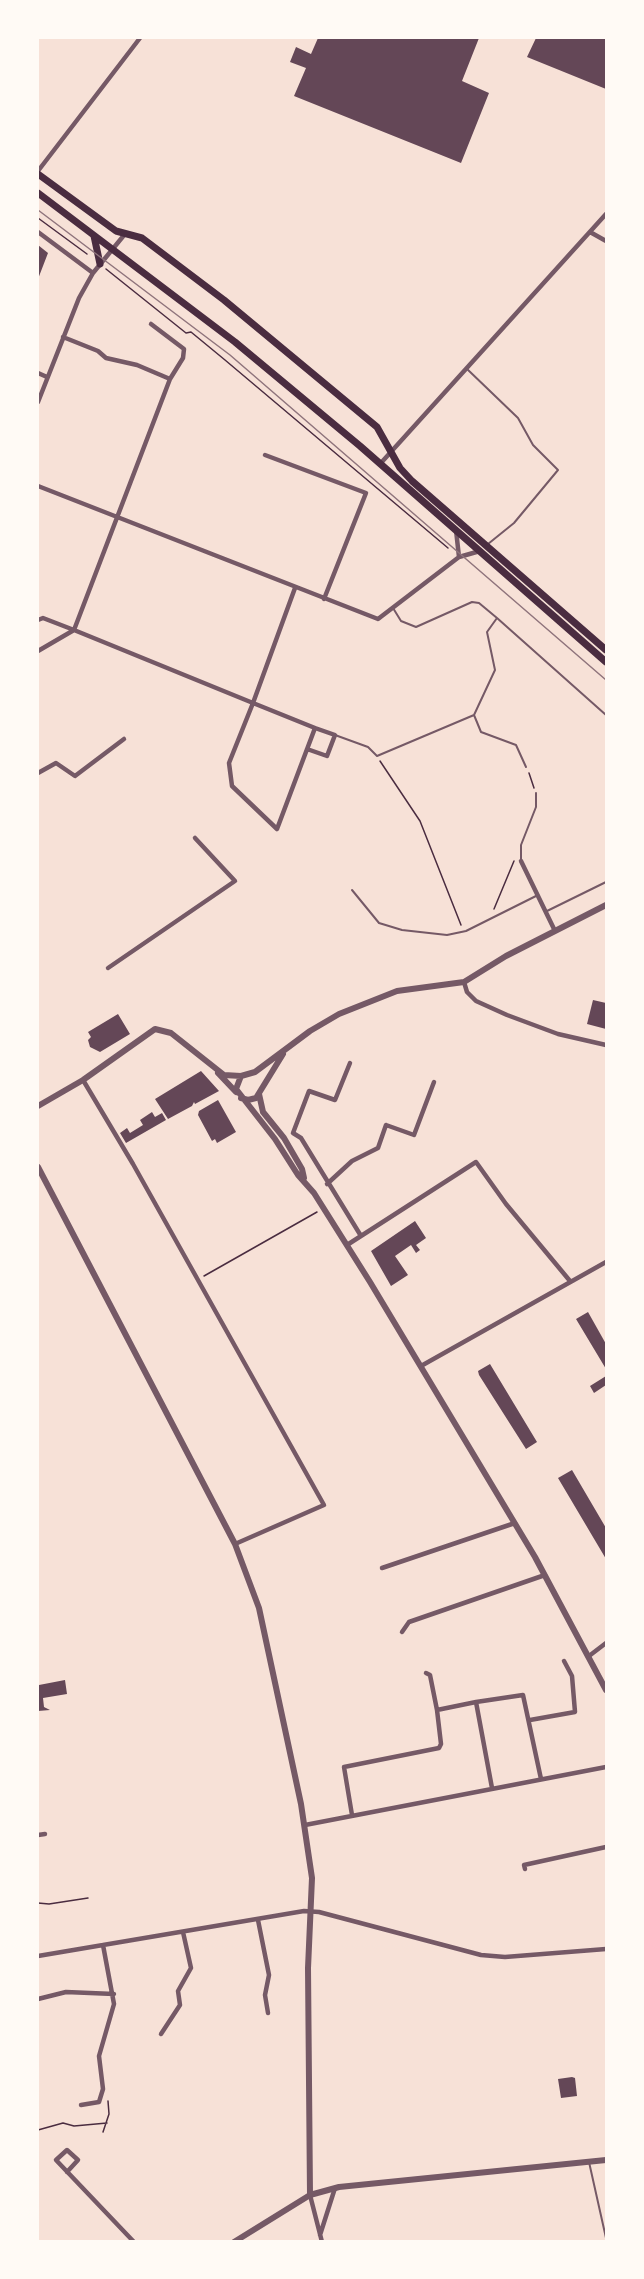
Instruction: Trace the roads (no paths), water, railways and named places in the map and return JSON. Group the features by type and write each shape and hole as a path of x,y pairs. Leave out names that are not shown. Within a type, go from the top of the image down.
{"main road":[{"path":"38,172 111,228 142,238 224,300 377,427 392,450 400,468 412,481 488,544 606,650"},
{"path":"38,193 235,342 481,551 606,662"},
{"path":"94,236 103,267"}],"street":[{"path":"38,172 140,38"},
{"path":"380,464 606,214"},
{"path":"38,232 93,273"},
{"path":"590,232 606,242"},
{"path":"38,402 79,298 93,273 103,267 126,234"},
{"path":"38,651 74,630 170,379 183,358 183,349 151,324"},
{"path":"63,337 98,351 106,358 137,365 170,379"},
{"path":"38,374 47,377"},
{"path":"265,455 366,493 324,599"},
{"path":"38,486 378,619 459,557 481,551 488,544"},
{"path":"456,530 459,557"},
{"path":"296,588 229,763 232,786 277,829 315,728"},
{"path":"38,620 43,618 74,630 335,735 327,756 307,748"},
{"path":"38,773 56,763 75,776 124,739"},
{"path":"108,968 235,881 195,837"},
{"path":"521,861 555,931"},
{"path":"239,1096 236,1084 244,1075 255,1072 310,1031 368,1001 397,992 464,982 506,956 606,905"},
{"path":"464,982 467,992 476,1001 507,1015 558,1034 606,1045"},
{"path":"38,1106 83,1080 155,1029 171,1033 224,1075 244,1075 259,1079 263,1112 284,1138 302,1169 304,1178 515,1523 606,1690"},
{"path":"239,1096 248,1100 260,1091 287,1049"},
{"path":"275,1139 284,1138 293,1133 309,1091 335,1100 350,1063"},
{"path":"214,1068 275,1139 297,1175 304,1178"},
{"path":"83,1080 324,1506 235,1544"},
{"path":"327,1184 352,1161 378,1148 386,1125 414,1134 434,1082"},
{"path":"293,1133 300,1138 361,1236"},
{"path":"347,1245 476,1162 506,1204 570,1281"},
{"path":"38,1167 235,1544 265,1631 305,1825 312,1878 308,1968 310,2195 322,2241"},
{"path":"421,1366 606,1262"},
{"path":"382,1568 515,1523"},
{"path":"402,1632 410,1622 545,1575"},
{"path":"589,1656 606,1643"},
{"path":"530,1720 575,1712 572,1676 564,1661"},
{"path":"352,1815 344,1767 439,1748 441,1744 437,1710 430,1675 426,1673"},
{"path":"437,1710 520,1694 525,1699 541,1779"},
{"path":"476,1702 492,1788"},
{"path":"305,1825 606,1767"},
{"path":"38,1835 45,1834"},
{"path":"525,1869 524,1865 606,1847"},
{"path":"38,1956 311,1911 481,1955 505,1957 606,1949"},
{"path":"258,1920 269,1975 265,1995 268,2013"},
{"path":"161,2034 180,2005 178,1991 190,1968 183,1932"},
{"path":"81,2105 99,2102 103,2089 99,2056 114,2004 114,1994 103,1945"},
{"path":"38,1999 66,1992 114,1994"},
{"path":"67,2172 78,2160 67,2150 56,2160 67,2172 134,2241"},
{"path":"234,2241 310,2195 336,2188 606,2160"},
{"path":"320,2235 336,2188"}],"lane":[{"path":"466,368 518,418 533,445 558,470 514,523 488,544"},
{"path":"393,608 401,621 416,627 472,602 480,603 606,715"},
{"path":"335,735 368,747 377,756 474,716 495,670 487,632 496,618"},
{"path":"474,716 481,732 516,745 526,766"},
{"path":"521,861 521,845 536,807 536,793"},
{"path":"546,912 606,882"},
{"path":"352,890 379,923 402,930 447,935 466,931 538,895"},
{"path":"589,2162 606,2238"}],"tram line":[{"path":"38,210 230,355 606,680"}]}
